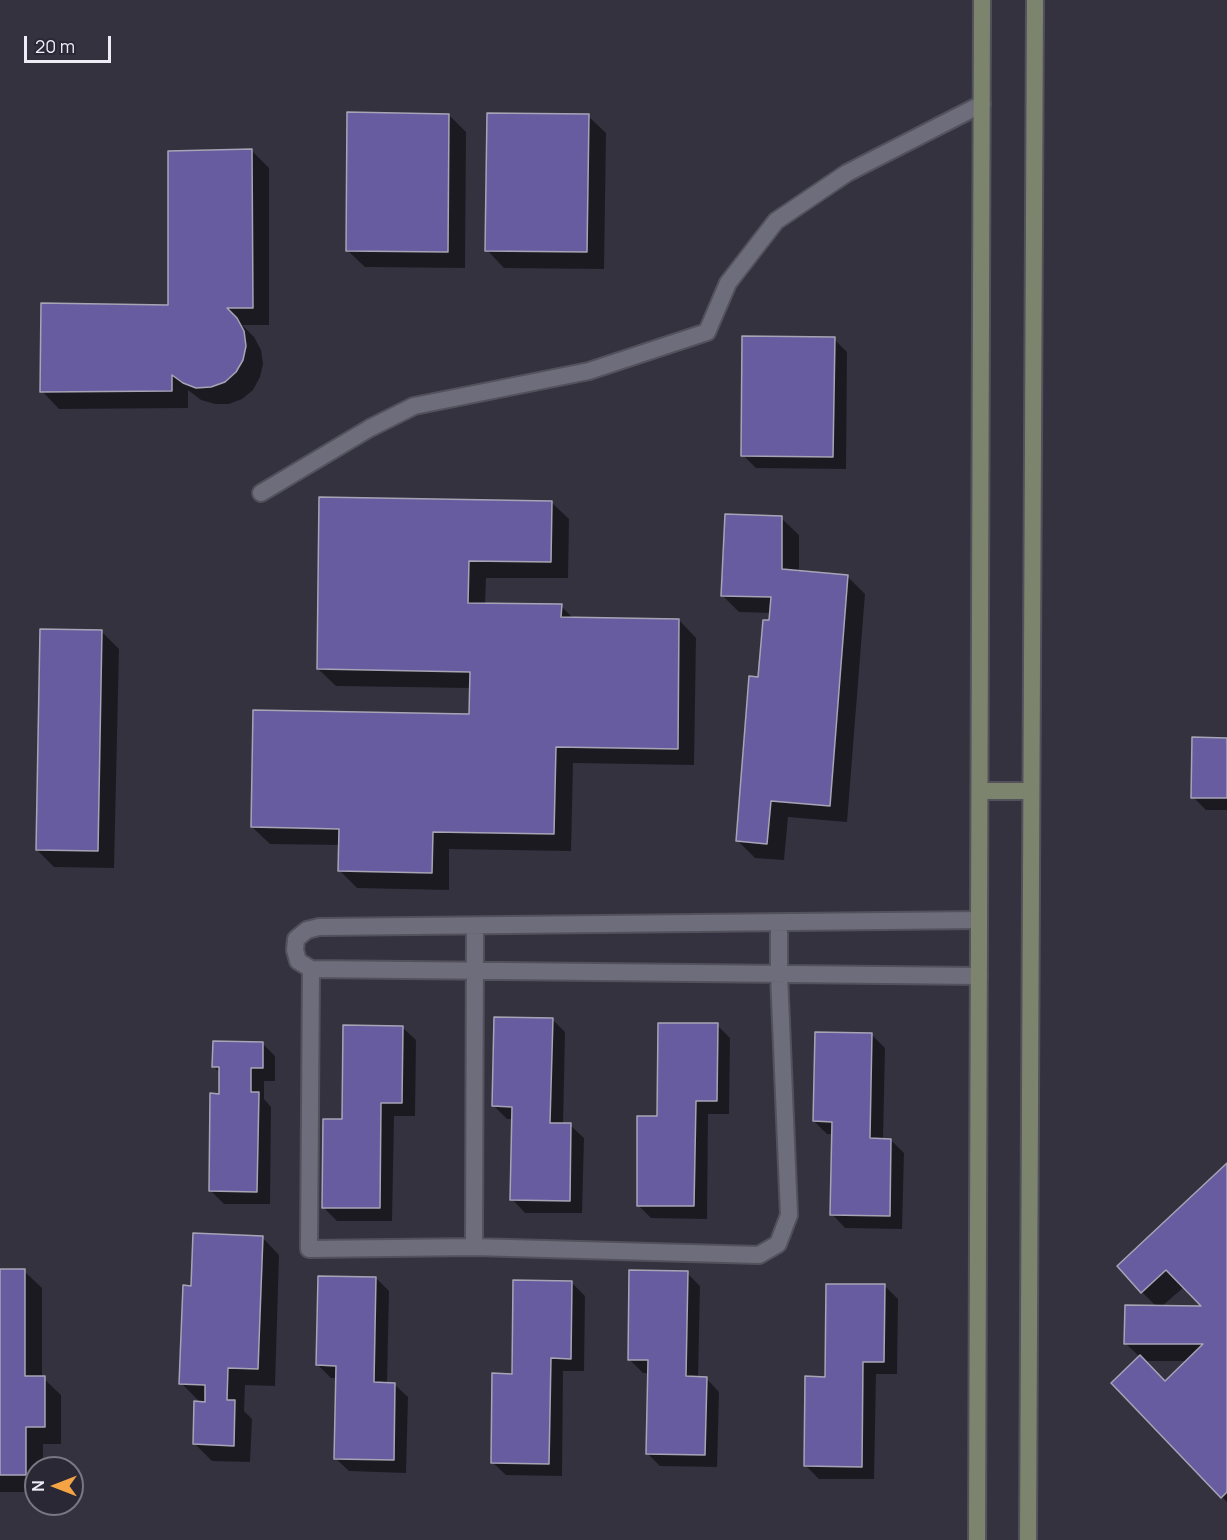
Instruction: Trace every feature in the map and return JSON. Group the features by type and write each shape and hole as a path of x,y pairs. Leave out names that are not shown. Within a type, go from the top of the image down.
{"main road":[{"path":"977,1540 982,0"},
{"path":"1028,1540 1035,0"},
{"path":"980,791 1031,791"}],"lane":[{"path":"261,493 370,428 414,406 589,371 707,332 728,283 776,221 847,173 982,104"},
{"path":"979,920 319,927 307,930 296,939 295,951 298,961 311,969 979,976"},
{"path":"311,969 309,1249 474,1248 759,1255 778,1244 789,1215 779,923"},
{"path":"474,1248 475,926"}],"building":[{"path":"347,112 449,114 448,252 346,251"},
{"path":"487,113 589,114 587,252 485,251"},
{"path":"252,149 253,308 227,308 237,318 244,331 246,346 243,360 236,372 225,382 211,387 196,388 172,375 172,391 40,392 41,303 168,305 168,151"},
{"path":"742,336 835,337 833,457 741,456"},
{"path":"319,497 552,501 551,562 469,561 468,603 562,604 561,617 679,619 678,749 556,747 554,834 433,832 432,873 338,871 339,829 251,827 253,710 469,714 470,672 317,669"},
{"path":"725,514 782,516 782,569 848,575 830,806 771,801 767,844 736,841 749,676 758,677 763,620 769,620 771,597 721,596"},
{"path":"40,629 102,630 98,851 36,850"},
{"path":"1192,737 1227,738 1227,798 1191,798"},
{"path":"494,1017 553,1018 550,1123 571,1123 570,1201 510,1200 512,1107 492,1106"},
{"path":"658,1023 718,1023 717,1101 696,1101 694,1206 637,1206 637,1116 657,1116"},
{"path":"343,1025 403,1026 402,1103 381,1103 380,1208 322,1208 323,1119 342,1119"},
{"path":"815,1032 872,1033 870,1138 891,1139 890,1216 830,1215 832,1122 813,1121"},
{"path":"213,1041 263,1042 263,1068 251,1068 251,1092 259,1092 257,1192 209,1191 210,1093 219,1094 219,1067 212,1067"},
{"path":"1227,1163 1227,1492 1221,1498 1111,1383 1140,1355 1165,1381 1203,1344 1124,1344 1125,1305 1201,1306 1166,1270 1141,1293 1117,1266"},
{"path":"193,1233 263,1236 258,1369 228,1368 227,1400 235,1400 234,1446 193,1444 194,1401 205,1402 205,1385 179,1384 183,1285 191,1286"},
{"path":"0,1269 25,1269 25,1376 45,1376 45,1427 26,1427 24,1475 0,1475"},
{"path":"629,1270 688,1271 686,1376 707,1377 705,1455 646,1454 648,1360 628,1360"},
{"path":"318,1276 376,1277 374,1382 395,1383 394,1460 334,1459 336,1366 316,1365"},
{"path":"513,1280 572,1281 571,1359 551,1358 549,1464 491,1463 492,1373 512,1374"},
{"path":"826,1284 885,1284 884,1362 863,1362 862,1467 804,1466 805,1376 825,1377"}]}
